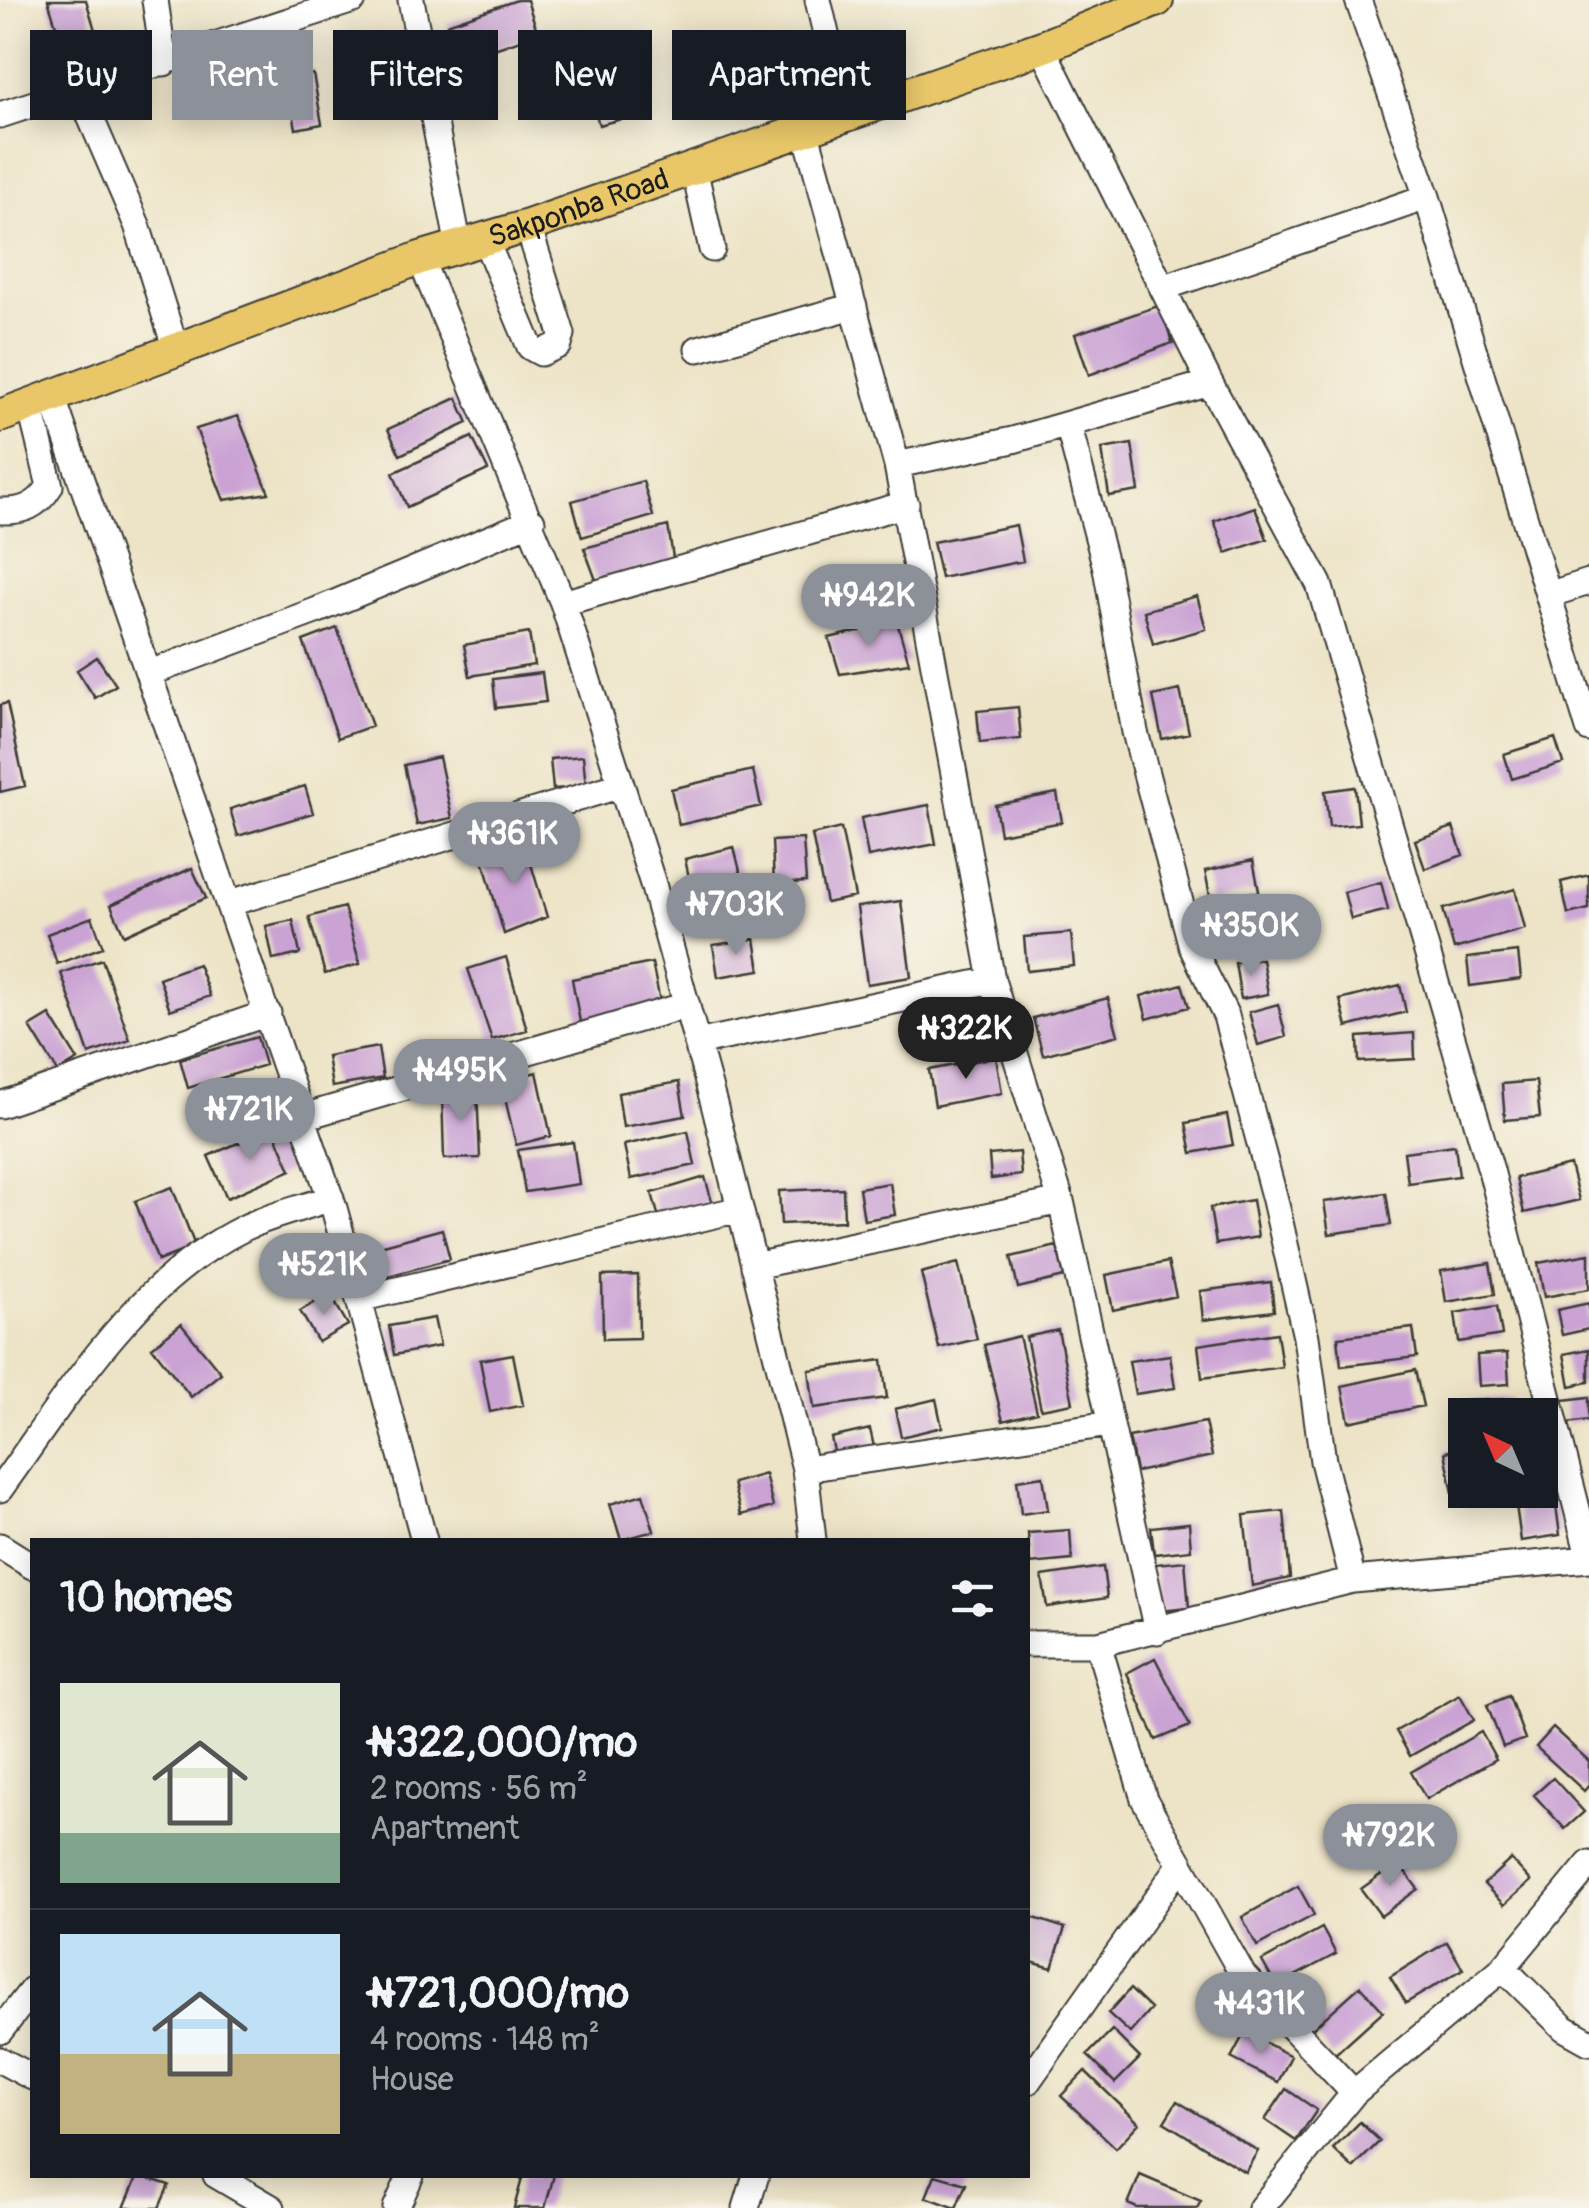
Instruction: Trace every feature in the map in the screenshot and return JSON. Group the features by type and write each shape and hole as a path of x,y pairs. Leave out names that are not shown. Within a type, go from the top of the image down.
{"main road":[{"name":"Sakponba Road","path":"906,93 1042,47 1150,1"},
{"name":"Sakponba Road","path":"27,406 420,258 528,226 829,120"}],"street":[{"path":"154,0 164,62"},
{"path":"152,66 353,0"},
{"path":"411,0 472,243 530,347 541,353 559,344 562,334 528,226"},
{"path":"818,0 825,30"},
{"path":"1358,0 1428,197 1589,728"},
{"path":"1030,1644 1098,1644 1353,1580 1589,1558 1492,1170 1318,584 1210,383 1042,47"},
{"path":"0,115 30,106"},
{"path":"92,120 137,224 176,350"},
{"path":"805,129 906,504 992,980 1061,1201 1156,1631"},
{"path":"694,168 712,249"},
{"path":"1164,287 1428,197"},
{"path":"420,258 532,521 621,785 687,1005 740,1209 805,1469 813,1538"},
{"path":"698,349 854,306"},
{"path":"897,466 1068,424 1210,383"},
{"path":"0,511 22,511 42,500 50,486 27,406"},
{"path":"27,406 150,672 331,1198 423,1538"},
{"path":"1068,424 1106,568 1135,732 1192,947 1226,1016 1275,1200 1306,1338 1324,1461 1353,1580"},
{"path":"562,603 906,504"},
{"path":"150,672 318,610 532,521"},
{"path":"1551,594 1589,582"},
{"path":"230,903 621,785"},
{"path":"697,1043 992,980"},
{"path":"303,1118 687,1005"},
{"path":"0,1105 268,1012"},
{"path":"0,1489 109,1339 171,1275 244,1228 331,1198"},
{"path":"754,1266 1061,1201"},
{"path":"359,1299 740,1209"},
{"path":"805,1469 1110,1424"},
{"path":"0,1546 30,1565"},
{"path":"1098,1644 1144,1798 1243,1975 1354,2093"},
{"path":"1030,2078 1181,1864"},
{"path":"1261,2208 1354,2093 1503,1968 1589,1864"},
{"path":"1503,1968 1564,2028 1589,2042"},
{"path":"0,2031 30,1993"},
{"path":"0,2060 30,2076"},
{"path":"219,2178 240,2200 272,2208"},
{"path":"396,2208 410,2178"},
{"path":"746,2208 755,2178"}],"building":[{"path":"48,0 86,0 95,30 57,30"},
{"path":"527,0 537,30 518,30 518,41 498,48 498,30 449,30 447,24"},
{"path":"313,74 322,124 296,129 294,120 313,120"},
{"path":"1161,305 1172,343 1089,375 1075,334"},
{"path":"457,398 468,423 400,455 388,429"},
{"path":"238,416 269,493 224,500 196,429"},
{"path":"472,437 488,470 407,507 393,473"},
{"path":"1132,444 1139,491 1109,496 1102,449"},
{"path":"643,481 653,516 582,537 572,501"},
{"path":"1255,507 1267,539 1226,553 1214,521"},
{"path":"1016,525 1023,561 941,578 933,542"},
{"path":"668,526 674,564 596,580 584,548"},
{"path":"1197,596 1206,629 1153,644 1144,611"},
{"path":"897,622 909,663 840,674 829,638"},
{"path":"337,628 372,726 338,738 303,641"},
{"path":"529,633 534,665 470,676 464,645"},
{"path":"97,657 116,685 95,698 77,670"},
{"path":"542,673 546,702 496,708 493,679"},
{"path":"1180,690 1189,733 1162,739 1153,696"},
{"path":"7,703 25,786 0,792 0,705"},
{"path":"1018,707 1021,739 980,743 977,711"},
{"path":"1555,738 1563,763 1512,779 1504,754"},
{"path":"583,756 586,787 553,789 550,759"},
{"path":"439,757 452,818 417,825 404,765"},
{"path":"753,770 761,806 679,825 671,789"},
{"path":"305,786 313,813 238,836 230,809"},
{"path":"1355,787 1359,824 1329,827 1325,791"},
{"path":"1057,793 1062,822 1000,834 995,805"},
{"path":"929,805 936,844 868,857 861,818"},
{"path":"1453,827 1463,855 1425,869 1415,840"},
{"path":"841,828 855,897 826,903 812,835"},
{"path":"803,839 806,882 774,884 772,841"},
{"path":"524,841 547,917 504,934 481,853"},
{"path":"734,847 742,879 692,891 685,859"},
{"path":"1253,860 1259,891 1211,901 1205,871"},
{"path":"192,868 206,898 124,935 111,905"},
{"path":"1589,875 1589,909 1568,914 1561,882"},
{"path":"1381,882 1388,910 1351,919 1344,892"},
{"path":"1515,889 1525,929 1454,949 1443,909"},
{"path":"901,901 911,977 867,984 857,907"},
{"path":"1247,905 1258,942 1226,951 1215,914"},
{"path":"344,907 360,964 325,974 309,917"},
{"path":"92,917 103,947 57,964 47,934"},
{"path":"293,920 300,954 273,960 266,926"},
{"path":"1071,933 1074,966 1027,971 1024,937"},
{"path":"755,939 760,970 718,977 713,945"},
{"path":"1518,952 1521,979 1470,986 1467,958"},
{"path":"506,957 527,1030 492,1040 468,969"},
{"path":"102,959 130,1040 89,1054 61,973"},
{"path":"1262,959 1268,994 1241,999 1235,963"},
{"path":"652,963 661,1006 580,1022 572,979"},
{"path":"198,964 210,996 170,1010 159,978"},
{"path":"1182,984 1189,1007 1147,1019 1141,996"},
{"path":"1400,985 1406,1012 1347,1027 1340,1000"},
{"path":"1108,998 1118,1035 1043,1055 1033,1018"},
{"path":"1278,1004 1286,1037 1258,1045 1249,1012"},
{"path":"50,1015 78,1060 58,1072 30,1027"},
{"path":"1414,1033 1415,1059 1359,1062 1358,1037"},
{"path":"257,1037 265,1065 188,1088 180,1059"},
{"path":"378,1047 383,1078 332,1087 327,1056"},
{"path":"996,1057 1002,1093 935,1106 929,1070"},
{"path":"537,1072 551,1136 516,1145 501,1081"},
{"path":"1536,1081 1540,1117 1505,1120 1502,1084"},
{"path":"679,1082 685,1116 623,1127 618,1093"},
{"path":"477,1089 480,1158 444,1159 442,1091"},
{"path":"1227,1115 1233,1145 1192,1153 1186,1123"},
{"path":"273,1128 291,1170 227,1198 208,1156"},
{"path":"688,1131 695,1165 631,1179 624,1145"},
{"path":"573,1142 579,1184 525,1192 518,1150"},
{"path":"1455,1145 1459,1176 1408,1183 1404,1152"},
{"path":"1019,1152 1021,1175 991,1179 989,1155"},
{"path":"1570,1165 1579,1200 1524,1213 1516,1178"},
{"path":"705,1177 712,1202 659,1218 652,1193"},
{"path":"890,1183 895,1215 864,1220 859,1188"},
{"path":"172,1187 195,1246 158,1261 135,1201"},
{"path":"843,1188 844,1221 781,1224 779,1191"},
{"path":"1386,1193 1391,1225 1329,1234 1324,1202"},
{"path":"1252,1200 1258,1237 1216,1244 1210,1208"},
{"path":"442,1229 450,1259 381,1278 373,1248"},
{"path":"1057,1246 1064,1277 1018,1288 1011,1257"},
{"path":"1589,1254 1589,1289 1544,1297 1538,1263"},
{"path":"1168,1262 1176,1296 1113,1310 1106,1275"},
{"path":"958,1263 977,1339 939,1348 921,1273"},
{"path":"1490,1263 1495,1294 1446,1302 1441,1271"},
{"path":"638,1275 639,1338 603,1339 602,1276"},
{"path":"1271,1282 1274,1311 1203,1320 1200,1291"},
{"path":"330,1294 348,1325 318,1342 300,1311"},
{"path":"1589,1303 1589,1329 1562,1335 1557,1310"},
{"path":"1497,1306 1502,1335 1459,1342 1455,1313"},
{"path":"434,1318 440,1346 394,1355 389,1326"},
{"path":"181,1324 221,1373 191,1397 152,1347"},
{"path":"1413,1328 1417,1357 1341,1366 1338,1337"},
{"path":"1058,1330 1073,1403 1041,1409 1026,1337"},
{"path":"1277,1333 1282,1367 1202,1378 1198,1345"},
{"path":"1019,1336 1037,1412 1003,1421 984,1345"},
{"path":"1589,1349 1589,1382 1570,1386 1564,1354"},
{"path":"1507,1353 1509,1384 1479,1386 1477,1355"},
{"path":"513,1354 523,1405 490,1412 480,1360"},
{"path":"1170,1355 1175,1388 1135,1394 1129,1361"},
{"path":"882,1360 887,1398 814,1408 809,1370"},
{"path":"1415,1370 1423,1406 1349,1422 1342,1386"},
{"path":"1589,1397 1589,1420 1567,1423 1563,1400"},
{"path":"936,1399 942,1427 901,1437 895,1409"},
{"path":"1205,1422 1212,1456 1136,1472 1129,1437"},
{"path":"870,1429 874,1447 835,1456 831,1438"},
{"path":"765,1474 773,1507 741,1515 733,1483"},
{"path":"1043,1476 1048,1510 1021,1514 1017,1480"},
{"path":"643,1494 654,1531 620,1538 610,1504"},
{"path":"1516,1508 1556,1508 1560,1535 1521,1541"},
{"path":"1284,1511 1290,1578 1252,1586 1244,1515"},
{"path":"1189,1523 1191,1550 1154,1554 1151,1527"},
{"path":"1070,1530 1072,1560 1030,1564 1028,1533"},
{"path":"1185,1561 1189,1608 1159,1611 1155,1564"},
{"path":"1103,1567 1107,1598 1047,1607 1042,1576"},
{"path":"1155,1658 1190,1726 1156,1740 1127,1673"},
{"path":"1460,1695 1474,1720 1410,1756 1396,1731"},
{"path":"1509,1696 1525,1739 1503,1747 1487,1705"},
{"path":"1553,1728 1589,1761 1589,1785 1584,1791 1536,1747"},
{"path":"1481,1732 1496,1759 1426,1799 1411,1772"},
{"path":"1553,1778 1584,1812 1565,1829 1534,1795"},
{"path":"1511,1859 1531,1881 1504,1905 1484,1884"},
{"path":"1398,1862 1418,1889 1381,1916 1361,1889"},
{"path":"1298,1886 1314,1915 1257,1946 1242,1917"},
{"path":"1030,1917 1065,1928 1052,1968 1030,1962"},
{"path":"1322,1928 1336,1954 1276,1986 1262,1961"},
{"path":"1447,1942 1463,1969 1406,2003 1390,1977"},
{"path":"1360,1986 1383,2011 1333,2056 1310,2031"},
{"path":"1130,1989 1151,2009 1130,2033 1108,2013"},
{"path":"1112,2030 1140,2058 1115,2083 1087,2055"},
{"path":"1245,2032 1291,2056 1278,2082 1231,2058"},
{"path":"1085,2071 1139,2123 1116,2148 1061,2096"},
{"path":"1286,2089 1317,2110 1296,2141 1265,2120"},
{"path":"1177,2101 1258,2151 1245,2172 1164,2122"},
{"path":"1360,2122 1380,2141 1353,2168 1333,2149"},
{"path":"1140,2175 1201,2201 1197,2208 1137,2208 1128,2204"},
{"path":"137,2178 169,2185 159,2208 124,2208"},
{"path":"522,2178 553,2178 545,2208 514,2208"},
{"path":"934,2178 966,2184 956,2208 926,2197"}]}
